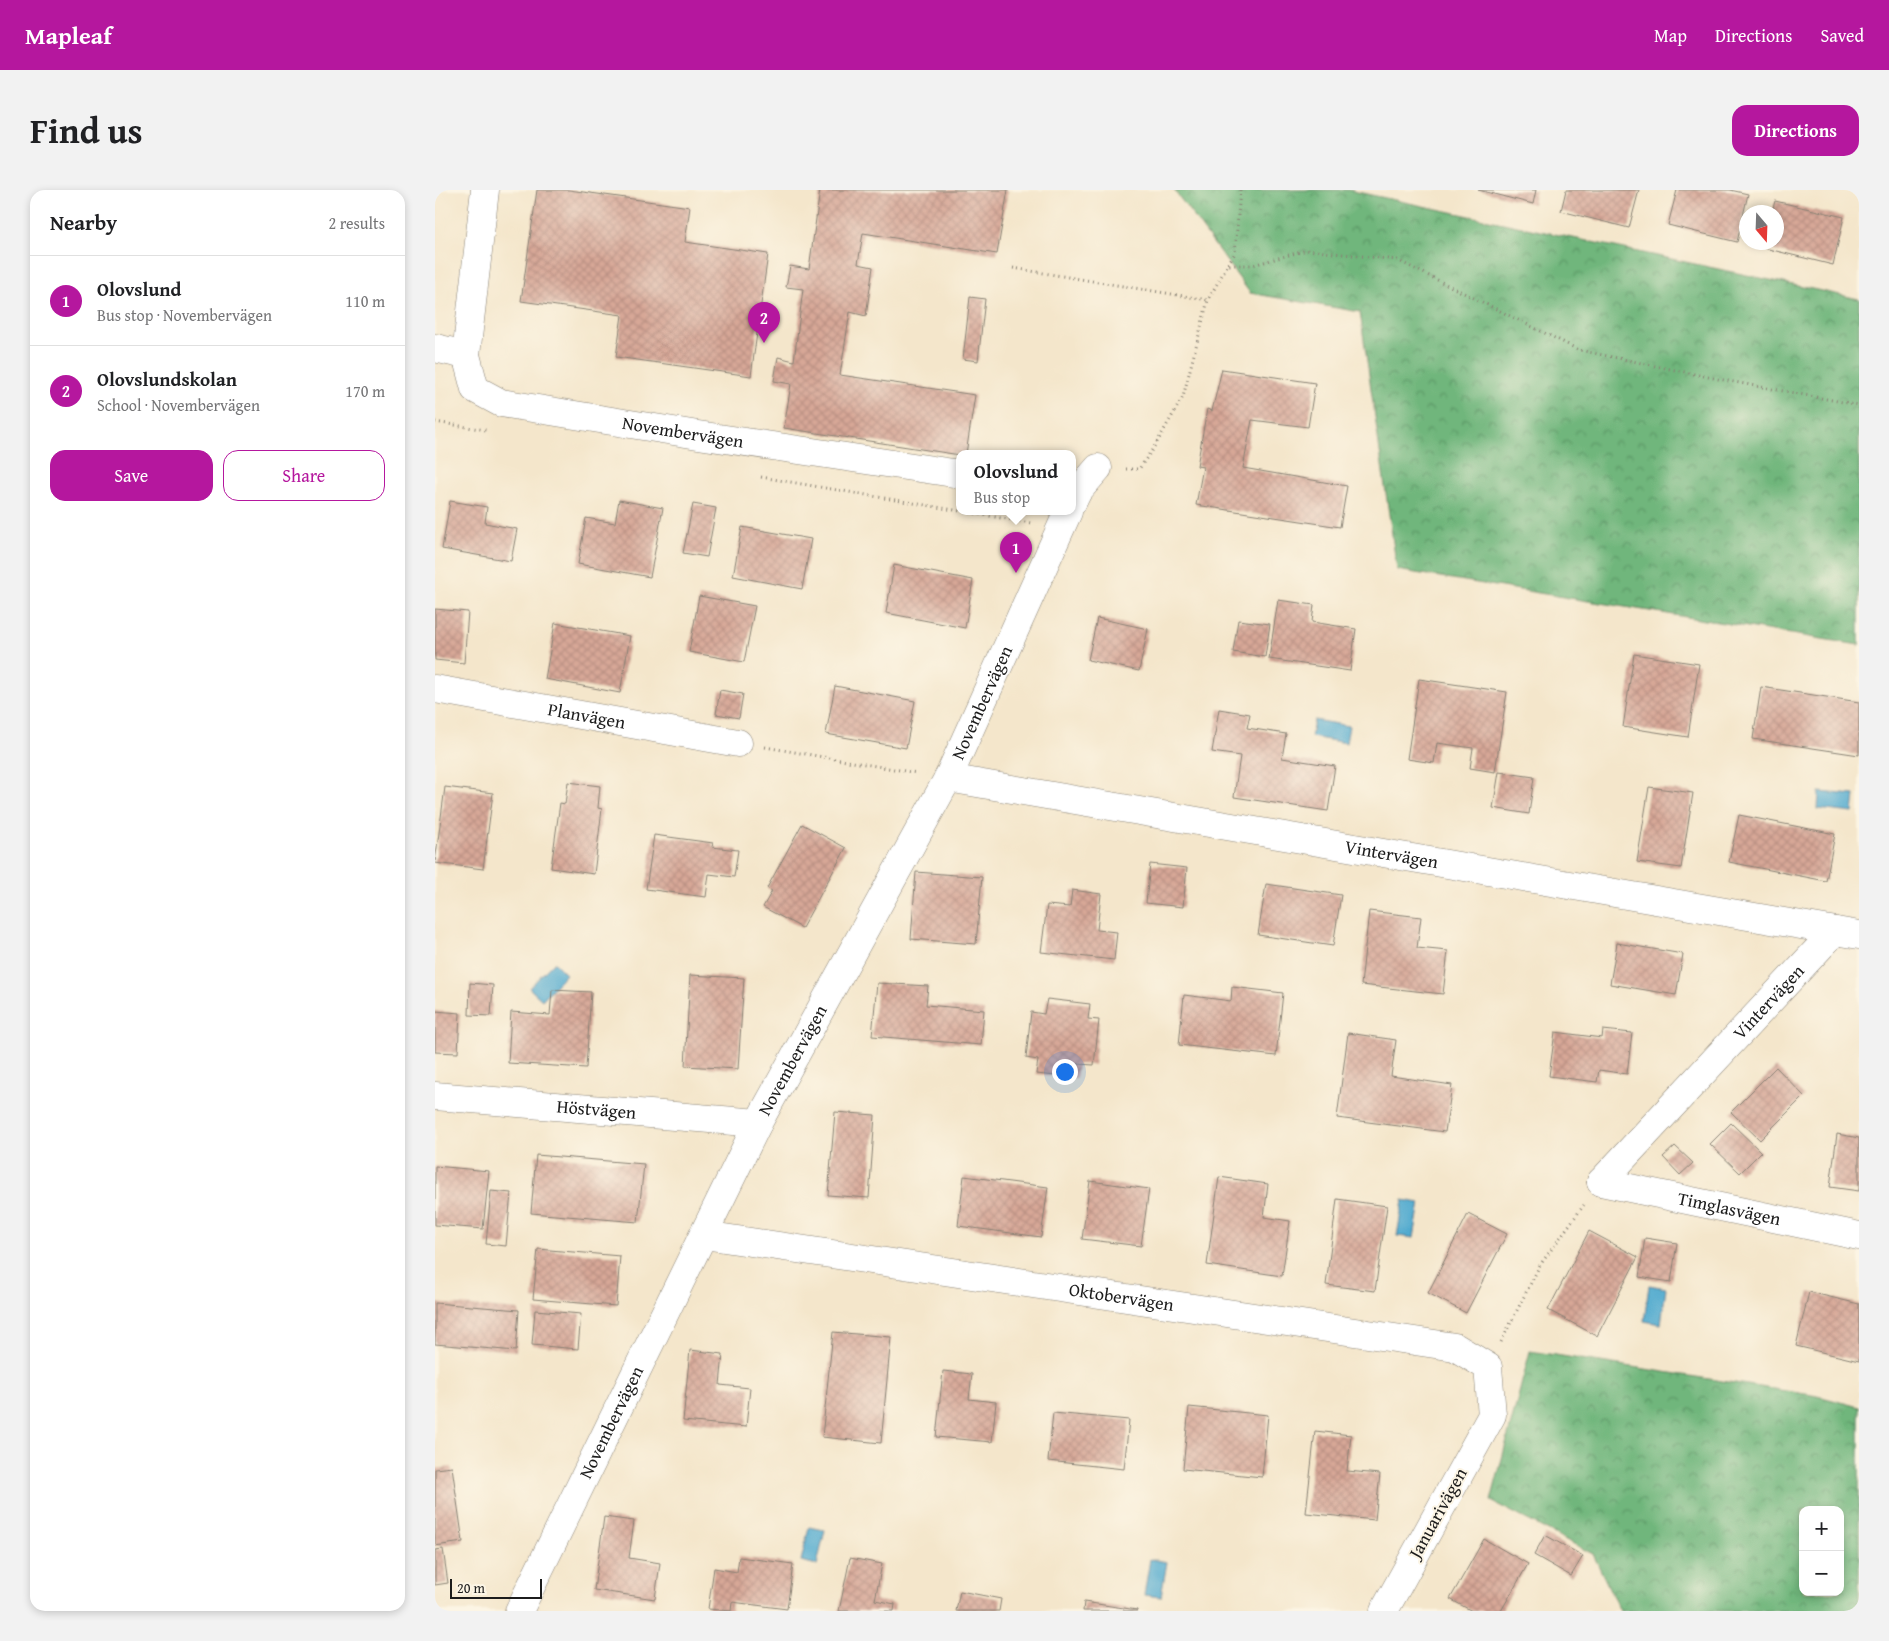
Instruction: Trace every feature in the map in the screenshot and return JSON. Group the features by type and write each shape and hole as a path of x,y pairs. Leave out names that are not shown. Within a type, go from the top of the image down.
{"street":[{"name":"Novembervägen","path":"485,190 466,355 475,389 501,403 956,473"},
{"path":"435,348 466,355"},
{"name":"Novembervägen","path":"1076,497 1098,468"},
{"name":"Novembervägen","path":"519,1611 758,1123 946,783 1066,515"},
{"name":"Planvägen","path":"435,690 738,743"},
{"name":"Vintervägen","path":"946,783 1847,933"},
{"name":"Vintervägen","path":"1601,1182 1847,933"},
{"name":"Höstvägen","path":"435,1096 758,1123"},
{"name":"Timglasvägen","path":"1601,1182 1859,1236"},
{"name":"Oktobervägen","path":"704,1235 1455,1347 1488,1367"},
{"name":"Januarivägen","path":"1383,1611 1492,1415 1488,1367"}],"path":[{"path":"1098,468 1139,469 1183,398 1208,300 1235,253 1240,190"},
{"path":"1227,265 1253,265 1307,250 1397,260 1579,350 1718,379 1859,405"},
{"path":"1013,268 1208,300"},
{"path":"738,743 909,771 946,783"},
{"path":"1488,1367 1540,1265 1601,1182"}],"green space":[{"path":"1174,190 1348,190 1859,299 1859,645 1397,570 1360,312 1250,293"},
{"path":"1530,1351 1818,1396 1859,1407 1859,1611 1620,1611 1593,1554 1491,1501"}],"water":[{"path":"1314,720 1349,726 1346,743 1311,737"},
{"path":"1819,792 1855,795 1853,813 1818,809"},
{"path":"554,962 566,974 542,1000 529,988"},
{"path":"1403,1200 1420,1203 1414,1238 1397,1236"},
{"path":"1649,1285 1666,1288 1661,1324 1644,1321"},
{"path":"809,1527 825,1530 817,1565 801,1561"},
{"path":"1150,1559 1167,1562 1161,1597 1144,1595"}],"building":[{"path":"537,190 569,190 690,207 685,242 768,254 751,376 616,357 622,315 521,301"},
{"path":"820,190 1008,190 997,254 863,233 858,264 873,267 866,316 850,312 840,375 975,395 967,450 956,450 956,454 784,428 791,384 774,381 778,357 794,361 803,289 786,287 790,266 809,269"},
{"path":"1478,190 1536,190 1533,204"},
{"path":"1566,190 1639,190 1629,228 1561,211"},
{"path":"1677,190 1730,190 1748,194 1745,205 1739,205 1739,233 1737,242 1668,225"},
{"path":"1775,201 1844,217 1833,265 1772,250 1784,250 1784,205 1774,205"},
{"path":"970,297 985,299 978,361 963,359"},
{"path":"1222,369 1315,383 1308,427 1252,420 1243,468 1347,486 1340,527 1196,505 1203,467 1197,466 1207,409 1212,411"},
{"path":"619,500 663,508 650,577 578,564 586,518 615,523"},
{"path":"450,501 487,507 485,523 517,529 511,561 442,549"},
{"path":"693,504 716,508 707,557 683,553"},
{"path":"742,527 811,539 802,589 733,576"},
{"path":"894,565 973,580 965,628 886,613"},
{"path":"699,596 755,606 744,662 689,652"},
{"path":"1278,600 1314,605 1312,622 1356,629 1350,671 1269,659"},
{"path":"435,609 468,612 464,663 435,660"},
{"path":"1097,618 1148,629 1139,671 1088,660"},
{"path":"1238,620 1270,624 1265,657 1233,652"},
{"path":"555,623 630,636 620,693 545,679"},
{"path":"1634,654 1699,664 1688,737 1623,727"},
{"path":"1419,679 1507,692 1495,772 1470,768 1473,748 1437,743 1434,763 1407,759"},
{"path":"835,686 915,701 906,748 826,734"},
{"path":"1761,687 1859,702 1859,755 1753,739"},
{"path":"720,690 743,694 739,718 716,714"},
{"path":"1219,709 1250,714 1247,728 1286,734 1282,758 1335,766 1328,811 1234,797 1240,756 1212,752"},
{"path":"1499,772 1534,777 1529,814 1493,808"},
{"path":"568,782 600,786 598,808 602,809 594,874 551,868 560,803 565,804"},
{"path":"445,787 493,793 483,869 435,863"},
{"path":"1649,787 1693,793 1681,868 1637,862"},
{"path":"1739,815 1835,834 1826,881 1729,862"},
{"path":"802,824 846,848 802,928 763,907 772,891 767,888"},
{"path":"654,835 713,843 712,847 738,850 734,877 709,874 706,897 646,889"},
{"path":"1150,864 1187,868 1183,907 1146,903"},
{"path":"916,872 982,877 976,944 911,939"},
{"path":"1266,884 1341,895 1333,946 1258,935"},
{"path":"1072,890 1101,894 1097,930 1117,932 1114,960 1041,952 1047,905 1070,907"},
{"path":"1369,911 1421,917 1417,948 1448,951 1443,994 1361,985"},
{"path":"1617,943 1683,954 1676,995 1610,984"},
{"path":"690,975 744,978 738,1069 685,1066"},
{"path":"470,983 493,985 491,1016 469,1015"},
{"path":"877,983 928,986 926,1005 984,1010 981,1045 872,1036"},
{"path":"1232,987 1283,993 1276,1056 1179,1045 1184,995 1231,1001"},
{"path":"552,990 591,992 586,1068 508,1063 511,1012 550,1015"},
{"path":"1047,999 1090,1004 1088,1019 1099,1020 1094,1065 1078,1064 1076,1078 1036,1074 1038,1060 1026,1058 1031,1012 1044,1014"},
{"path":"435,1011 460,1013 458,1053 435,1052"},
{"path":"1603,1030 1632,1033 1627,1074 1599,1070 1597,1082 1549,1076 1555,1032 1602,1038"},
{"path":"1348,1033 1396,1040 1391,1076 1452,1085 1445,1132 1337,1118"},
{"path":"1776,1067 1804,1096 1760,1140 1731,1112"},
{"path":"835,1112 875,1115 869,1198 828,1195"},
{"path":"1731,1123 1761,1152 1740,1173 1710,1144"},
{"path":"1837,1134 1859,1138 1859,1191 1830,1187"},
{"path":"1675,1146 1693,1163 1680,1175 1663,1157"},
{"path":"536,1155 644,1164 638,1222 531,1213"},
{"path":"435,1166 489,1171 483,1229 435,1225"},
{"path":"964,1176 1048,1187 1041,1237 958,1226"},
{"path":"1219,1177 1268,1184 1264,1217 1290,1221 1282,1276 1207,1265"},
{"path":"1090,1181 1149,1189 1141,1246 1082,1239"},
{"path":"491,1191 511,1193 506,1246 486,1244"},
{"path":"1337,1199 1387,1206 1375,1291 1326,1285"},
{"path":"1468,1214 1507,1234 1466,1313 1428,1293"},
{"path":"1589,1231 1638,1257 1597,1336 1548,1310"},
{"path":"1645,1238 1677,1243 1671,1282 1639,1277"},
{"path":"538,1249 620,1256 616,1306 533,1299"},
{"path":"1809,1292 1859,1304 1859,1361 1796,1346"},
{"path":"435,1303 519,1310 516,1351 435,1344"},
{"path":"535,1310 581,1314 578,1349 532,1345"},
{"path":"833,1332 891,1337 881,1443 822,1437"},
{"path":"690,1350 723,1354 720,1385 750,1388 746,1427 683,1421"},
{"path":"943,1371 972,1374 969,1399 996,1402 992,1442 936,1437"},
{"path":"1189,1407 1268,1415 1262,1477 1183,1469"},
{"path":"1053,1413 1129,1420 1124,1469 1048,1461"},
{"path":"1315,1431 1351,1435 1347,1471 1380,1474 1375,1520 1306,1513"},
{"path":"452,1467 463,1542 435,1546 435,1469"},
{"path":"604,1517 634,1521 629,1558 660,1563 655,1599 594,1590"},
{"path":"1545,1535 1583,1556 1571,1576 1534,1555"},
{"path":"1484,1539 1528,1564 1501,1611 1472,1611 1450,1599"},
{"path":"443,1549 448,1583 435,1585 435,1550"},
{"path":"739,1557 793,1564 787,1609 732,1602 731,1611 708,1609 714,1568 737,1572"},
{"path":"850,1558 882,1564 875,1600 895,1604 894,1611 839,1611"},
{"path":"960,1591 1001,1599 999,1611 956,1611"},
{"path":"1084,1602 1137,1610 1137,1611 1083,1611"}],"place":[{"name":"Olovslundskolan","path":"764,343"},
{"name":"Olovslund","path":"1016,573"}]}
